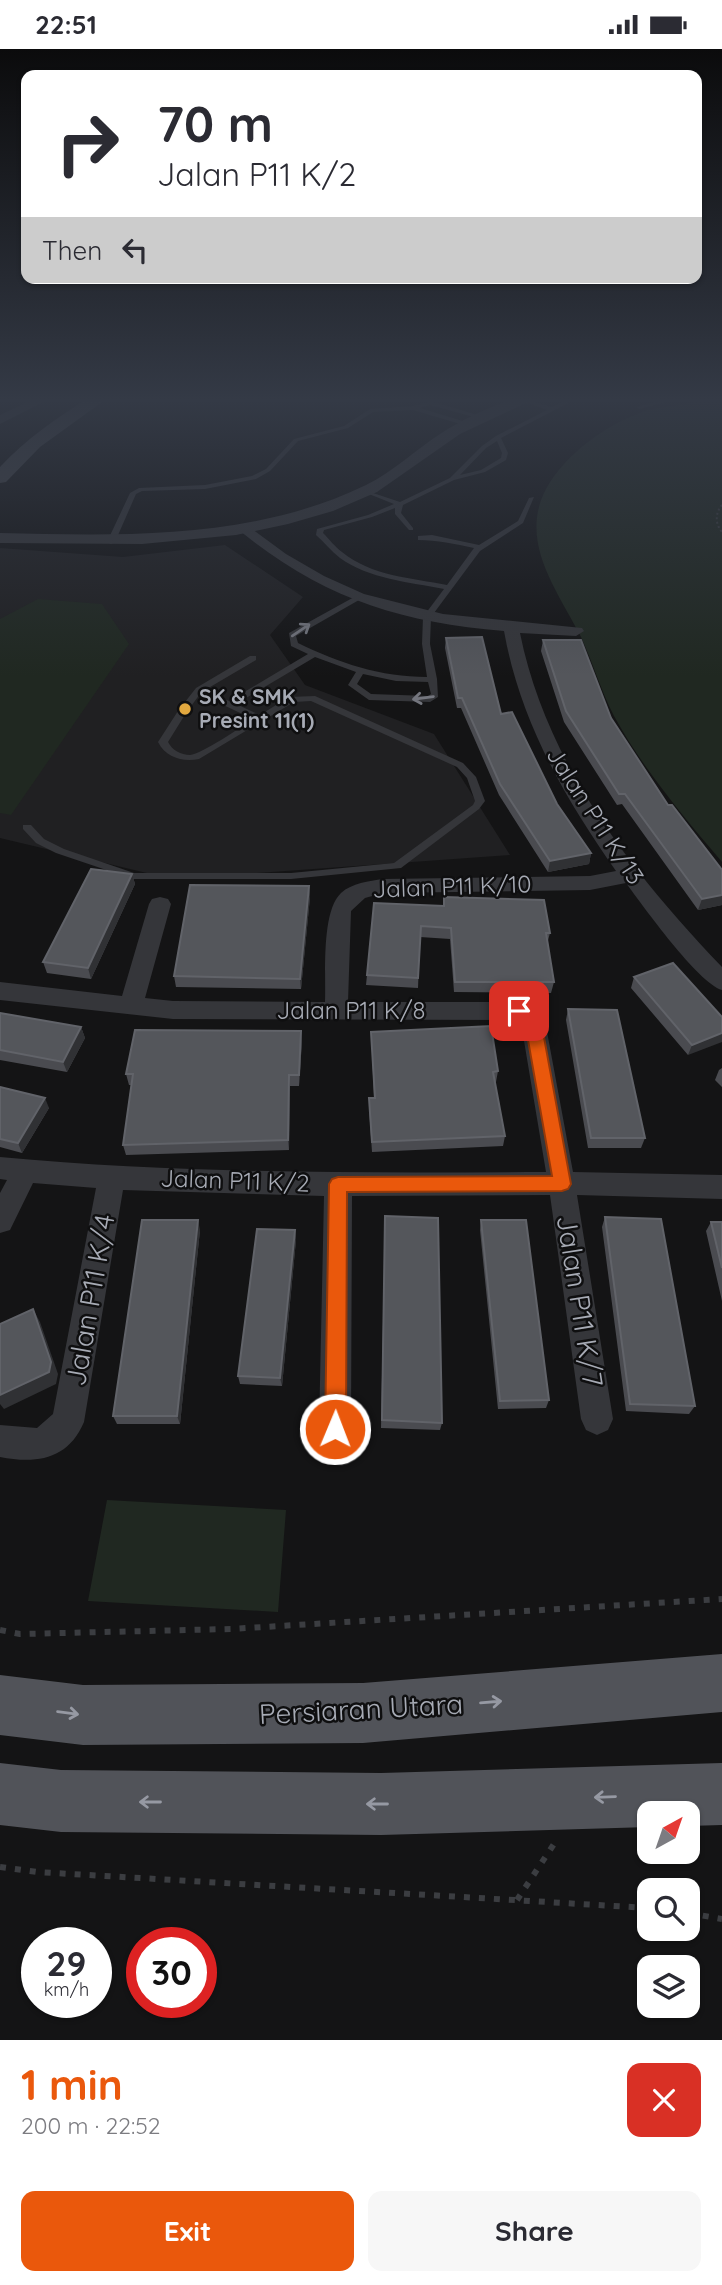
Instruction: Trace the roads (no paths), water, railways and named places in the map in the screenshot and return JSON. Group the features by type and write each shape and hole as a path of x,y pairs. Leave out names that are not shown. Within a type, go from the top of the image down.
{"main road":[{"name":"Persiaran Utara","path":"0,1705 83,1715 363,1713 722,1682"},
{"path":"0,1794 61,1801 353,1804 722,1794"}],"street":[{"path":"0,538 111,542 161,539 245,528 322,509 366,491"},
{"path":"245,528 264,546 297,569 356,598 427,617 576,631"},
{"name":"Jalan P11 K/13","path":"511,627 513,647 536,720 565,776 602,836 631,875 722,982"},
{"name":"Jalan P11 K/10","path":"337,1010 340,911 352,893 383,886 590,883 631,875"},
{"path":"131,1006 160,904"},
{"name":"Jalan P11 K/8","path":"0,991 173,1010 519,1011 528,1014 533,1021 562,1184"},
{"path":"0,1221 12,1169"},
{"name":"Jalan P11 K/2","path":"12,1169 112,1177 338,1184 722,1187"},
{"name":"Jalan P11 K/4","path":"0,1441 34,1447 54,1437 68,1422 112,1177"},
{"path":"335,1429 338,1184"},
{"name":"Jalan P11 K/7","path":"562,1184 597,1419"}],"lane":[{"path":"111,542 133,493 139,490"},
{"path":"429,490 370,516 321,529 319,533 342,557 383,574 447,587"},
{"path":"366,491 400,504"},
{"path":"360,672 352,685 369,697 390,700 435,695 426,644 427,617 447,587 480,547 521,522 532,498"},
{"path":"400,504 397,513 411,529"},
{"path":"421,538 432,537 480,547"},
{"path":"356,598 292,635 294,644 360,672 394,679 433,679"},
{"path":"230,704 314,654"},
{"path":"27,827 40,841 60,851 133,876 291,876 397,866 476,807 480,801 471,777 460,765 312,698 292,699 196,757 184,757 167,750 163,742 199,690 253,658"},
{"path":"199,690 260,719"}],"place":[{"name":"SK & SMK Presint 11(1)","path":"185,709"}]}
